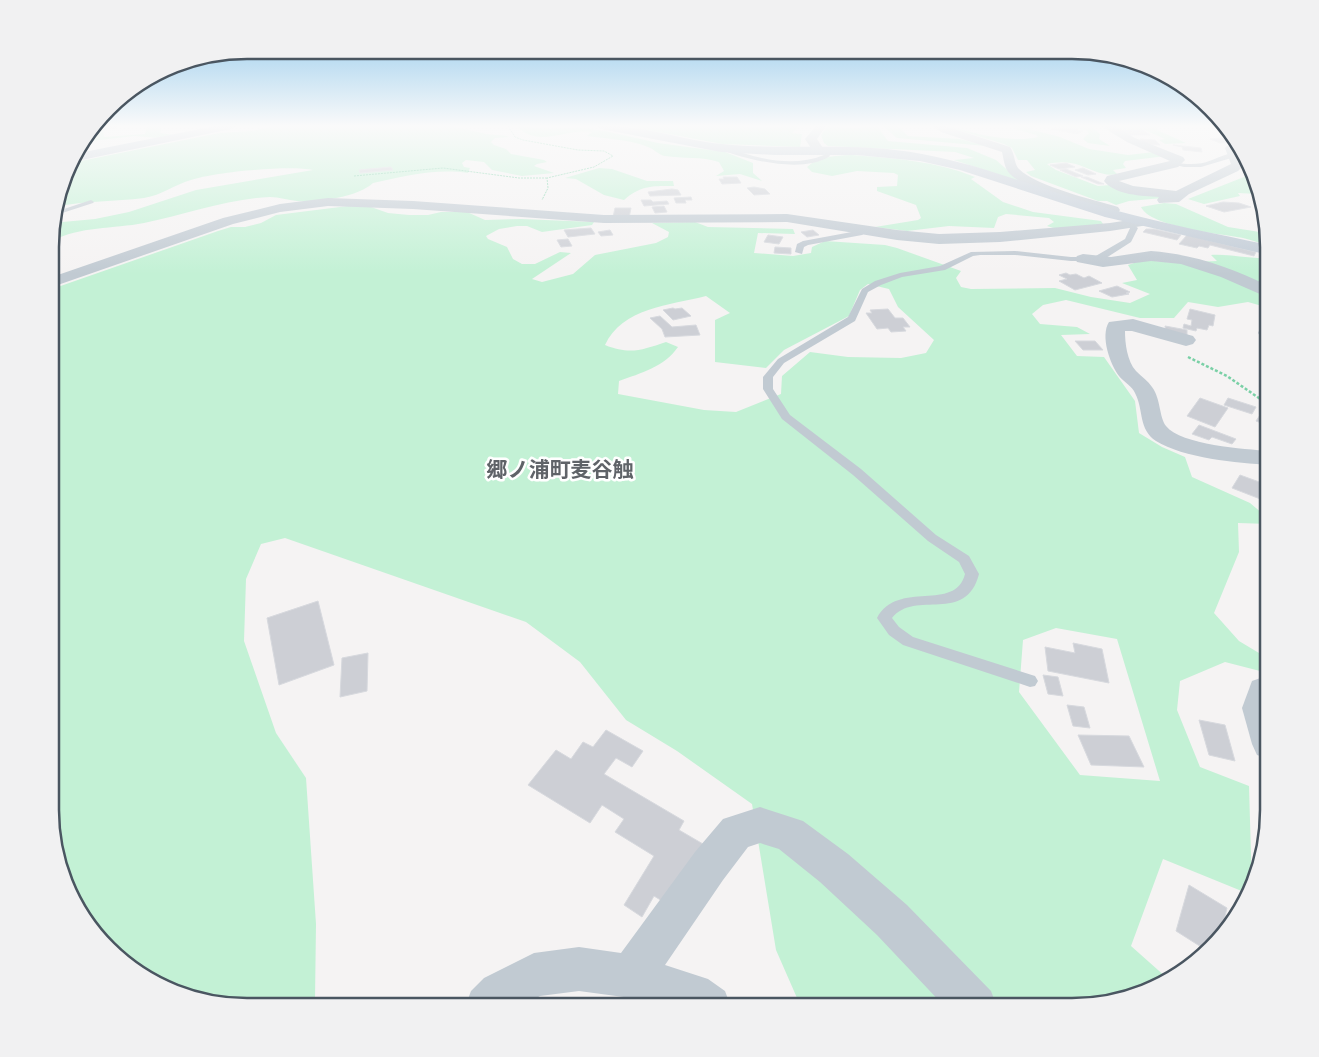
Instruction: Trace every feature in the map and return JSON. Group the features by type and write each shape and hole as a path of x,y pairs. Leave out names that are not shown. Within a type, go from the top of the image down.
{"main road":[{"path":"987,175 1135,222 1260,248"}],"street":[{"path":"1021,175 1112,210 1110,214"},
{"path":"1124,175 1112,178 1110,181 1115,185 1180,195"},
{"path":"59,280 228,221 298,205 347,201 633,220 787,218 917,237 979,239 1135,222 1136,216 1126,206 1128,204 1174,199 1184,191 1218,175"},
{"path":"1083,259 1104,264 1141,256 1165,257 1223,273 1260,289"},
{"path":"1184,348 1132,325 1116,326 1115,338 1125,370 1144,390 1150,403 1155,428 1161,436 1171,442 1225,454 1260,457"},
{"path":"631,976 709,866 736,832 760,825 790,834 834,868 892,920 966,998"},
{"path":"496,998 534,975 579,970 631,976 696,998"}],"lane":[{"path":"62,211 91,202"},
{"path":"1030,681 908,641 894,631 884,618 888,611 902,604 960,595 968,587 972,574 964,559 932,538 857,472 786,417 768,389 768,377 782,361 852,320 865,291 886,280 900,275 942,268 971,254 980,252 1083,259 1103,256 1128,240 1135,222"},
{"path":"799,252 800,246 806,243 859,233 865,230"},
{"path":"59,276 74,275"}],"path":[{"path":"354,176 361,175"},
{"path":"499,175 520,178 547,178 558,175"},
{"path":"527,214 540,203 548,188 547,178"},
{"path":"1184,348 1260,399"}],"green space":[{"path":"73,175 210,175 179,184 157,195 144,198 63,206"},
{"path":"282,175 407,175 373,183 358,192 326,200 297,201 270,197 240,200 144,223 85,230 59,238 60,222 95,219 129,212 196,190"},
{"path":"574,175 630,175 647,181 673,181 674,186 653,186 642,189 624,200 604,195 576,179 565,178"},
{"path":"744,175 756,175 762,181"},
{"path":"898,175 970,175 975,177 971,179 1003,202 1033,212 1101,221 1103,224 1057,229 1047,226 1054,222 1049,218 1006,214 998,217 994,228 949,226 907,231 875,227 921,218 916,205 877,191 877,187 897,186"},
{"path":"1001,175 1013,175 1021,182"},
{"path":"1070,175 1098,186 1110,185 1163,198 1129,201 1116,205 1107,201 1098,201 1031,176"},
{"path":"1246,175 1253,194 1238,193 1240,196 1204,204 1188,199"},
{"path":"1164,203 1176,204 1228,227 1260,232 1260,243 1243,238 1171,225 1147,214 1141,207"},
{"path":"348,206 371,207 388,213 409,215 467,212 485,220 521,219 594,222 592,225 542,232 527,226 517,226 499,229 486,236 488,239 507,247 513,259 522,264 535,264 560,252 571,253 532,279 542,282 573,274 595,255 656,243 668,237 669,232 652,223 695,222 708,227 793,229 795,234 758,233 754,253 793,256 811,253 812,247 825,241 885,245 961,271 956,278 961,287 971,289 1055,288 1091,297 1130,303 1150,294 1122,283 1137,280 1128,265 1143,260 1177,263 1217,261 1211,255 1260,258 1260,305 1248,302 1218,307 1188,302 1174,318 1140,318 1066,300 1043,305 1032,314 1040,324 1077,327 1090,334 1061,335 1077,356 1104,357 1135,401 1139,433 1162,447 1185,457 1192,477 1250,503 1260,511 1260,524 1238,523 1239,552 1214,613 1239,641 1260,654 1260,671 1225,662 1180,681 1177,710 1200,767 1249,786 1251,867 1242,891 1163,859 1131,946 1163,975 1144,984 1109,995 1085,998 797,998 776,950 752,804 677,751 626,720 580,662 526,622 285,538 261,544 246,579 244,641 276,733 306,778 316,924 315,998 234,998 210,995 175,984 142,967 105,934 90,915 73,882 65,859 60,835 59,287 218,231 231,227 245,227 261,223 276,215","holes":["868,284 889,289 898,307 934,340 926,353 901,358 848,357 810,352 782,376 781,394 736,412 704,410 618,394 619,381 644,372 666,360 678,347 666,342 629,351 605,345 623,323 648,310 706,296 730,313 715,320 715,362 766,368 784,350 849,316 860,290","1056,628 1117,639 1160,781 1080,775 1019,692 1023,640"]}],"building":[{"path":"723,177 737,177 741,183 722,184 719,179 724,179"},
{"path":"1081,177 1087,177 1104,184 1098,184"},
{"path":"747,188 765,189 770,194 754,195"},
{"path":"678,190 681,195 650,196 648,192"},
{"path":"691,197 692,200 685,200 686,203 676,203 674,198"},
{"path":"641,200 651,200 653,202 667,201 669,204 644,206"},
{"path":"1223,202 1239,203 1251,207 1224,212 1206,206"},
{"path":"664,206 667,212 655,213 652,207"},
{"path":"615,208 631,208 629,218 613,217"},
{"path":"591,228 595,234 568,237 564,230"},
{"path":"1146,229 1181,235 1177,240 1143,232"},
{"path":"610,230 613,235 601,236 598,232"},
{"path":"813,230 819,235 807,237 801,232"},
{"path":"768,235 783,237 779,244 764,242"},
{"path":"1187,235 1256,252 1254,256 1210,245 1208,248 1199,246 1197,248 1179,244"},
{"path":"568,239 572,246 561,247 557,240"},
{"path":"775,247 791,248 791,254 774,253"},
{"path":"1066,273 1070,275 1076,274 1084,278 1089,276 1102,283 1075,290 1059,281 1067,279 1059,275"},
{"path":"1117,286 1130,292 1126,293 1129,294 1112,297 1099,291"},
{"path":"682,308 691,316 673,320 663,310"},
{"path":"888,309 895,318 903,318 910,327 903,327 906,331 891,332 888,328 877,329 866,313 872,313 870,310"},
{"path":"1190,309 1215,315 1213,326 1209,325 1207,330 1197,328 1196,331 1183,328 1184,324 1191,326 1192,320 1187,319"},
{"path":"660,316 672,327 696,325 700,335 665,337 662,329 650,318"},
{"path":"1165,326 1187,330 1187,336 1166,332"},
{"path":"1075,341 1095,341 1103,350 1083,350"},
{"path":"1200,398 1228,408 1215,427 1187,416"},
{"path":"1228,398 1256,407 1252,414 1224,405"},
{"path":"1199,425 1236,439 1232,444 1212,437 1209,440 1192,434"},
{"path":"1240,475 1260,482 1260,499 1232,488"},
{"path":"318,601 334,665 279,685 267,618"},
{"path":"1073,643 1102,649 1109,683 1048,671 1045,647 1075,653"},
{"path":"368,653 367,691 340,697 342,658"},
{"path":"1043,675 1058,677 1063,696 1048,694"},
{"path":"1067,705 1084,707 1090,728 1073,726"},
{"path":"1199,720 1225,725 1235,761 1209,755"},
{"path":"606,730 643,751 632,767 616,758 604,774 684,821 679,830 703,844 667,904 654,896 642,917 624,905 654,856 615,832 624,819 602,805 590,823 528,785 556,750 571,759 583,742 593,747"},
{"path":"1078,735 1129,736 1144,767 1091,765"},
{"path":"1189,885 1227,908 1224,922 1201,947 1176,931"}],"district":[{"name":"郷ノ浦町麦谷触","path":"560,470"}]}
